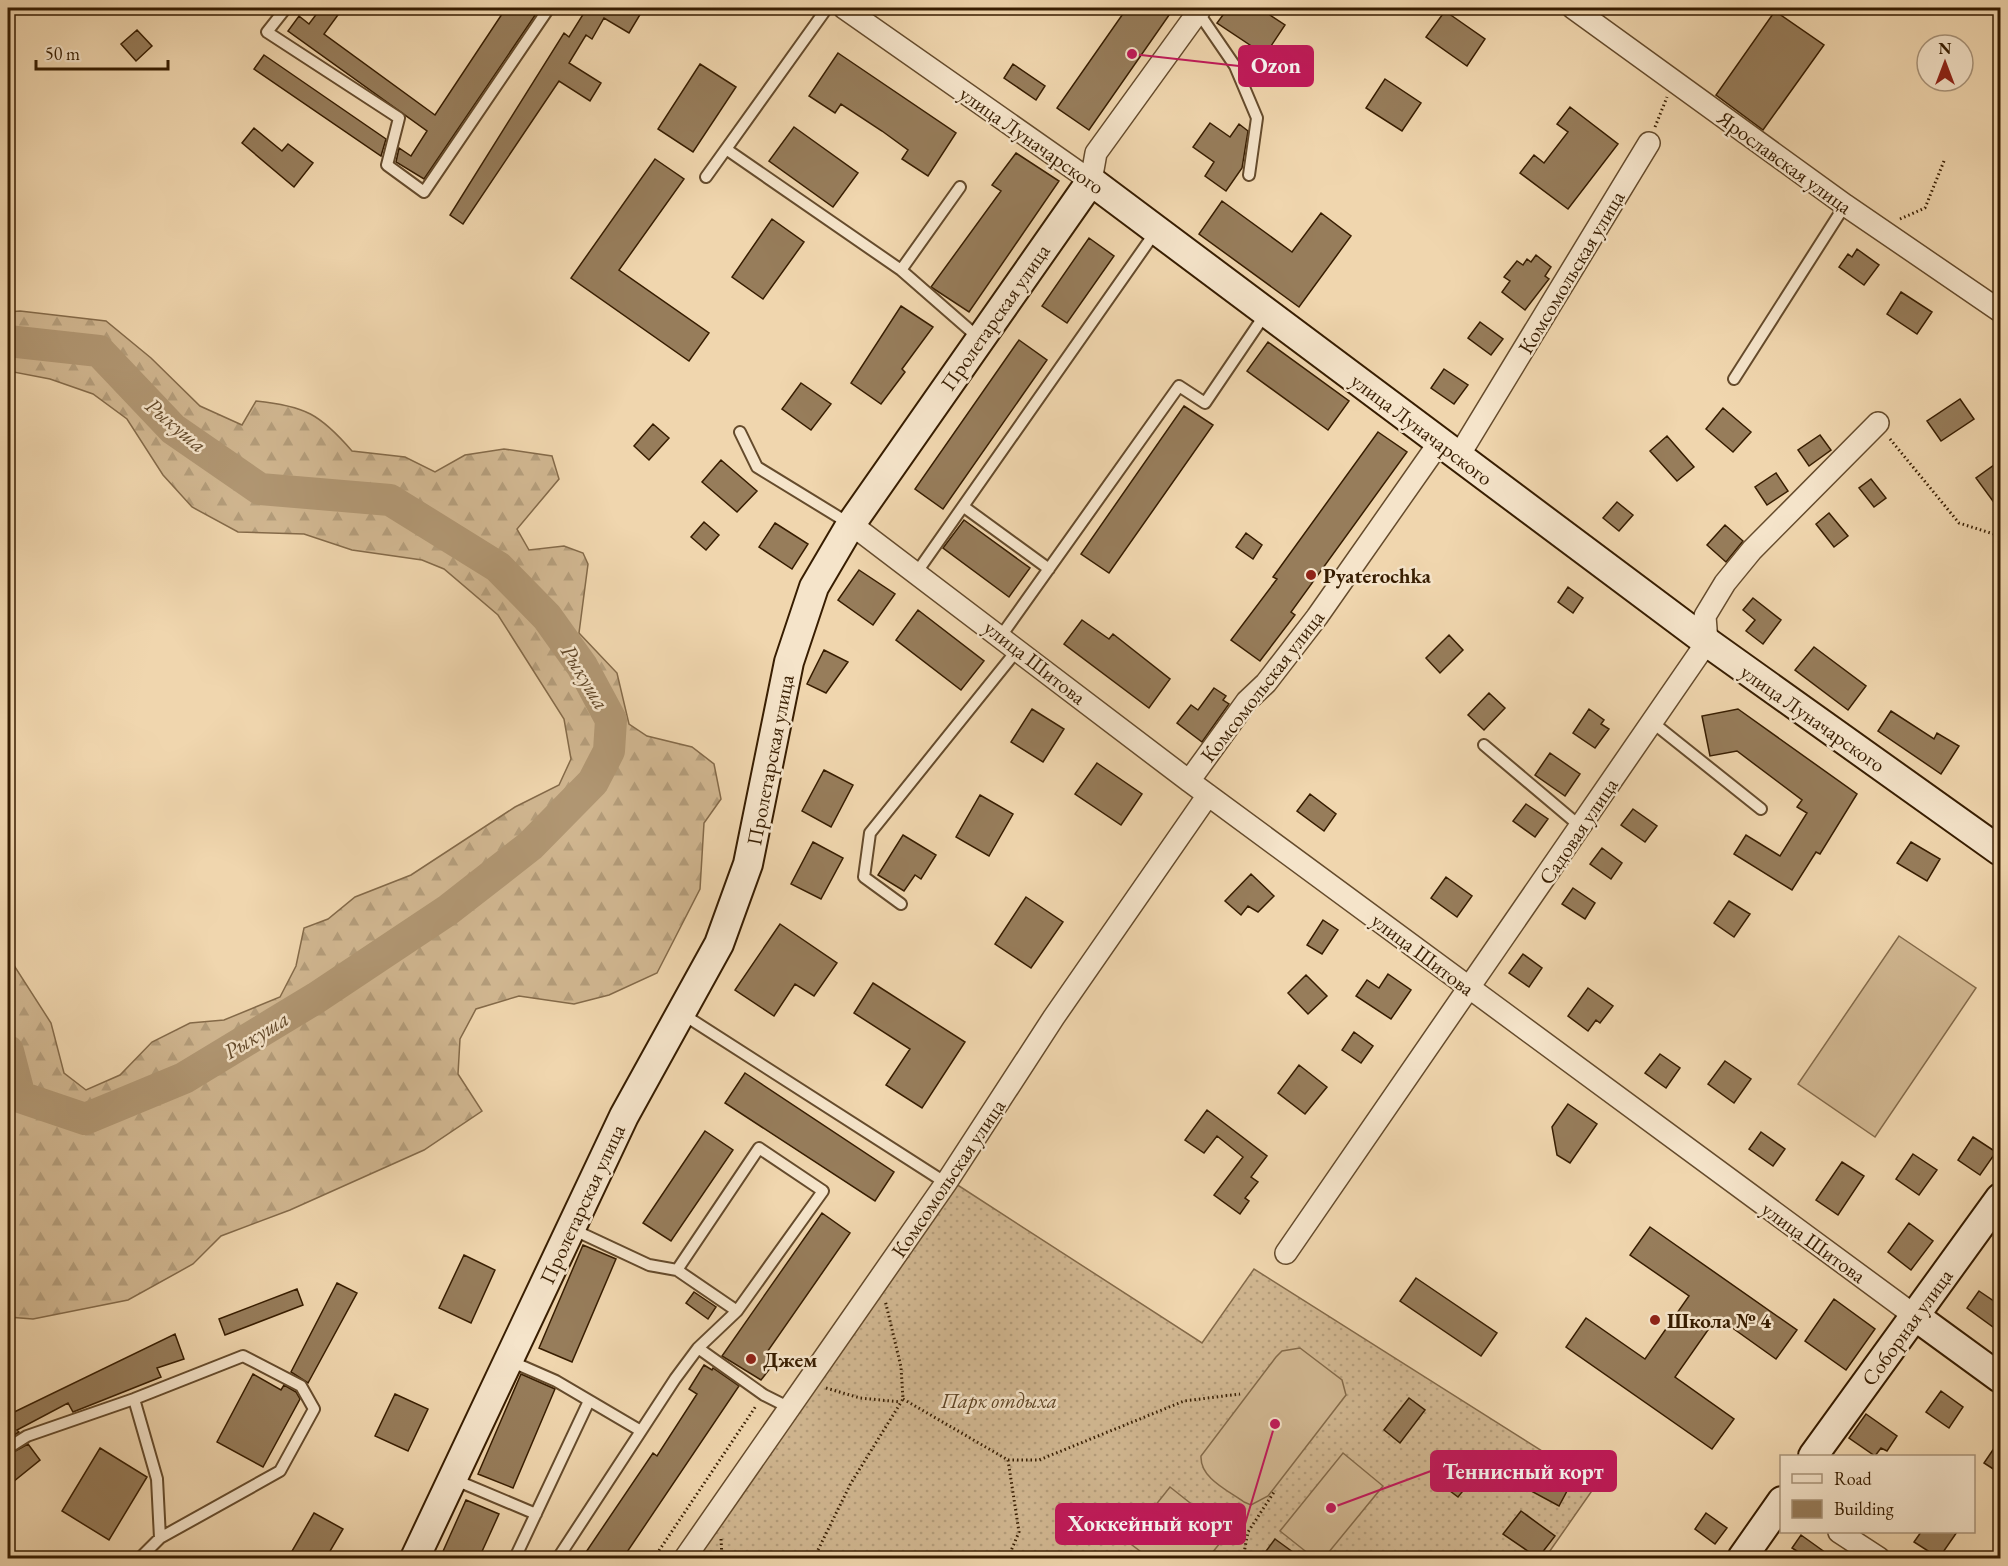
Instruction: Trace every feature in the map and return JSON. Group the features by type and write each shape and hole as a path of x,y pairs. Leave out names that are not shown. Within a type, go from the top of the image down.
{"street":[{"name":"улица Луначарского","path":"844,8 1091,181 1707,642 2001,851"},
{"name":"Ярославская улица","path":"1573,8 1845,205 2001,311"},
{"name":"Пролетарская улица","path":"415,1558 624,1116 719,944 748,864 765,790 789,662 814,587 851,524 1091,181 1096,153 1199,10"},
{"name":"Комсомольская улица","path":"1189,781 1247,701 1266,683 1449,450 1649,143"},
{"path":"1707,642 1705,616 1725,584 1760,542 1878,423"},
{"name":"улица Шитова","path":"851,524 1189,781 2001,1378"},
{"name":"Садовая улица","path":"1286,1253 1707,642"},
{"name":"Комсомольская улица","path":"685,1558 946,1183 1054,1017 1208,795"},
{"name":"Соборная улица","path":"1814,1455 2001,1197"},
{"path":"1742,1558 1780,1504"},
{"path":"1841,1533 1879,1558"}],"lane":[{"path":"286,8 267,32 399,118 387,165 424,192 549,8"},
{"path":"706,177 827,8"},
{"path":"1199,10 1235,66 1257,118 1249,175"},
{"path":"726,149 901,270 980,339"},
{"path":"901,270 960,187"},
{"path":"1734,379 1845,205"},
{"path":"917,572 1156,231"},
{"path":"1000,636 1179,386 1205,403 1267,311"},
{"path":"740,432 757,467 851,524"},
{"path":"964,507 1049,569"},
{"path":"901,904 864,877 870,833 1018,649"},
{"path":"1652,722 1761,809"},
{"path":"1484,745 1581,827"},
{"path":"680,1012 946,1183"},
{"path":"558,1558 698,1348 737,1311 823,1191 759,1148 677,1270"},
{"path":"572,1228 649,1264 677,1270 737,1311"},
{"path":"698,1348 764,1395 790,1408"},
{"path":"8,1448 27,1436 134,1399 243,1356 301,1386 314,1409 280,1472 160,1538 140,1558"},
{"path":"508,1359 556,1381 641,1431"},
{"path":"134,1399 157,1479 160,1538"},
{"path":"515,1558 589,1401"},
{"path":"452,1479 536,1514"}],"path":[{"path":"1649,143 1674,82"},
{"path":"1879,228 1925,208 1944,161"},
{"path":"1878,423 1959,524 2001,536"},
{"path":"814,1558 851,1483 902,1400 901,1366 894,1342 888,1303 873,1289"},
{"path":"808,1382 860,1398 902,1400 1008,1460 1039,1460 1185,1401 1240,1394"},
{"path":"654,1558 764,1395"},
{"path":"1008,1460 1019,1532 1008,1558"},
{"path":"1243,1558 1248,1532 1274,1492"}],"green space":[{"path":"20,311 106,321 151,358 200,406 242,425 256,401 287,406 299,409 320,420 352,451 405,457 435,472 465,455 504,449 552,456 559,479 517,529 529,550 564,546 583,553 588,564 579,633 617,673 629,724 647,736 692,747 714,764 721,799 704,823 700,889 657,973 609,995 574,1004 519,996 476,1009 460,1039 458,1074 482,1111 424,1150 290,1210 221,1236 193,1264 128,1300 33,1319 8,1317 8,956 51,1023 64,1073 86,1090 120,1075 152,1042 190,1023 224,1020 280,997 296,966 304,928 328,919 355,897 411,875 515,807 559,785 571,759 564,719 498,615 444,569 422,560 352,550 304,534 238,532 192,507 163,475 127,419 93,394 50,379 8,371 8,312"},
{"path":"1899,936 1976,988 1875,1137 1798,1084"},
{"name":"Парк отдыха","path":"956,1184 1202,1343 1254,1269 1596,1485 1545,1558 696,1558"},
{"path":"1300,1348 1342,1380 1346,1395 1268,1496 1251,1505 1216,1483 1205,1471 1201,1456 1276,1357 1282,1351"},
{"path":"1343,1453 1383,1486 1324,1558 1314,1558 1280,1531"},
{"path":"1170,1487 1228,1533 1208,1558 1149,1558 1127,1541"}],"building":[{"path":"321,8 343,8 324,34 435,115 506,8 540,8 424,179 396,162 399,148 411,156 427,131 288,31 299,16 309,24"},
{"path":"587,8 644,8 629,33 604,18 592,39 586,35 569,63 601,83 590,101 559,81 463,224 450,215 564,33 569,37"},
{"path":"1127,8 1174,8 1089,130 1057,108"},
{"path":"1228,8 1275,8 1270,15 1285,25 1265,55 1217,23"},
{"path":"1445,11 1485,39 1467,66 1426,37"},
{"path":"1775,11 1824,45 1763,130 1716,95"},
{"path":"137,30 152,46 136,61 121,44"},
{"path":"838,53 956,133 928,176 902,159 908,150 882,131 841,104 835,113 809,96"},
{"path":"264,55 386,139 381,156 254,69"},
{"path":"700,64 736,87 693,152 658,129"},
{"path":"1013,64 1045,86 1036,100 1004,78"},
{"path":"1385,79 1421,103 1402,131 1366,108"},
{"path":"1570,107 1618,144 1568,209 1520,173 1534,155 1544,163 1568,132 1557,124"},
{"path":"1210,123 1230,137 1239,124 1248,131 1242,168 1226,191 1205,176 1214,162 1193,147"},
{"path":"794,127 858,173 833,207 769,161"},
{"path":"254,128 282,151 288,144 313,163 294,187 242,143"},
{"path":"1016,153 1059,181 969,312 931,287 1001,191 992,185"},
{"path":"655,159 684,179 619,270 709,333 689,361 571,278"},
{"path":"1222,201 1292,252 1321,213 1351,236 1299,307 1199,234"},
{"path":"772,219 804,242 763,299 732,277"},
{"path":"1089,238 1114,256 1067,323 1042,306"},
{"path":"1857,249 1879,265 1864,285 1839,267 1848,254 1852,257"},
{"path":"1536,255 1551,267 1545,276 1549,279 1525,310 1502,292 1510,281 1504,277 1517,261 1523,265 1527,259 1531,262"},
{"path":"1901,292 1932,312 1917,334 1887,314"},
{"path":"901,306 933,327 902,369 905,372 881,404 851,383"},
{"path":"1480,322 1503,339 1491,355 1468,338"},
{"path":"1019,340 1047,360 943,509 915,489"},
{"path":"1268,342 1349,401 1328,430 1247,371"},
{"path":"1444,369 1468,385 1454,404 1431,388"},
{"path":"801,383 831,404 811,430 782,409"},
{"path":"1960,399 1974,419 1941,441 1927,421"},
{"path":"1184,406 1213,425 1109,573 1081,554"},
{"path":"1723,408 1751,432 1733,452 1706,429"},
{"path":"653,424 669,438 649,460 634,446"},
{"path":"1378,432 1407,452 1291,612 1295,615 1260,661 1231,640 1277,579 1273,577"},
{"path":"1820,435 1831,450 1809,466 1798,450"},
{"path":"1667,436 1694,467 1677,481 1650,451"},
{"path":"721,460 757,491 737,512 702,482"},
{"path":"2001,460 2001,512 1976,478"},
{"path":"1776,473 1788,491 1767,505 1755,487"},
{"path":"1871,479 1886,498 1874,507 1859,488"},
{"path":"1617,502 1633,515 1619,531 1603,518"},
{"path":"1829,513 1848,536 1834,547 1816,524"},
{"path":"964,520 1030,568 1009,597 943,548"},
{"path":"704,522 719,535 706,550 691,537"},
{"path":"775,523 808,544 792,569 759,547"},
{"path":"1725,525 1743,541 1726,562 1707,545"},
{"path":"1246,533 1262,545 1253,559 1236,547"},
{"path":"859,570 895,594 873,625 838,600"},
{"path":"1568,587 1583,598 1573,613 1558,602"},
{"path":"1753,598 1781,620 1763,644 1746,631 1755,620 1743,610"},
{"path":"918,610 984,661 961,690 896,640"},
{"path":"1082,620 1109,639 1113,634 1170,679 1149,708 1064,644"},
{"path":"1449,635 1463,650 1440,673 1426,658"},
{"path":"1814,647 1866,686 1848,710 1795,670"},
{"path":"824,650 848,662 826,693 807,684"},
{"path":"1214,688 1226,696 1223,700 1229,704 1202,742 1177,723 1191,705 1198,710"},
{"path":"1489,693 1505,708 1484,730 1468,715"},
{"path":"1032,709 1064,729 1043,762 1011,742"},
{"path":"1589,709 1604,720 1601,724 1609,729 1595,748 1573,733"},
{"path":"1738,709 1857,794 1820,854 1816,852 1792,890 1734,854 1746,835 1780,856 1807,813 1797,807 1802,800 1737,751 1710,756 1702,716"},
{"path":"1891,711 1934,739 1937,733 1959,746 1941,774 1878,731"},
{"path":"1550,753 1580,774 1565,796 1535,775"},
{"path":"1097,763 1142,794 1121,825 1075,794"},
{"path":"824,770 853,785 831,827 802,811"},
{"path":"1310,794 1336,814 1324,831 1297,811"},
{"path":"980,795 1013,814 989,856 956,837"},
{"path":"1526,804 1548,819 1535,837 1513,821"},
{"path":"1633,809 1657,826 1645,842 1621,825"},
{"path":"903,835 936,855 921,879 915,875 904,891 878,875"},
{"path":"813,842 843,858 821,899 791,884"},
{"path":"1911,842 1940,859 1927,881 1897,863"},
{"path":"1602,848 1622,863 1611,879 1590,864"},
{"path":"1251,874 1274,896 1258,912 1248,906 1241,915 1225,901"},
{"path":"1446,877 1472,896 1457,917 1431,898"},
{"path":"1573,888 1595,903 1585,919 1562,904"},
{"path":"1026,897 1063,922 1031,968 995,944"},
{"path":"1729,901 1750,914 1734,937 1714,923"},
{"path":"1323,920 1338,930 1322,954 1307,945"},
{"path":"780,924 837,963 814,996 795,984 774,1016 735,990"},
{"path":"1523,954 1542,968 1529,987 1509,973"},
{"path":"1388,974 1411,990 1391,1019 1356,996 1367,980 1379,988"},
{"path":"1306,975 1327,996 1308,1014 1288,993"},
{"path":"873,983 965,1042 922,1108 886,1085 910,1049 854,1013"},
{"path":"1588,988 1613,1006 1600,1023 1596,1020 1588,1031 1568,1016"},
{"path":"1354,1032 1373,1046 1361,1063 1342,1050"},
{"path":"1660,1054 1680,1068 1666,1088 1645,1073"},
{"path":"1725,1061 1751,1079 1734,1103 1708,1084"},
{"path":"1299,1065 1327,1087 1305,1114 1278,1093"},
{"path":"745,1073 894,1172 875,1201 725,1103"},
{"path":"1568,1104 1597,1124 1570,1163 1557,1155 1552,1127"},
{"path":"1207,1110 1267,1156 1251,1177 1258,1182 1245,1198 1249,1201 1240,1214 1214,1195 1243,1157 1217,1136 1204,1153 1185,1140"},
{"path":"705,1131 733,1150 671,1241 643,1223"},
{"path":"1761,1132 1785,1149 1773,1166 1749,1149"},
{"path":"1973,1137 1996,1152 1980,1175 1958,1160"},
{"path":"1913,1154 1937,1170 1919,1195 1896,1179"},
{"path":"1842,1162 1864,1176 1838,1215 1816,1200"},
{"path":"822,1213 850,1233 765,1355 775,1362 761,1380 722,1356"},
{"path":"1909,1223 1933,1241 1911,1270 1888,1252"},
{"path":"1650,1227 1797,1330 1776,1359 1717,1317 1675,1377 1734,1419 1712,1449 1566,1347 1586,1318 1645,1359 1689,1296 1630,1255"},
{"path":"583,1245 616,1259 572,1362 539,1348"},
{"path":"464,1255 495,1270 471,1323 439,1308"},
{"path":"1416,1278 1497,1333 1481,1356 1400,1301"},
{"path":"337,1283 357,1293 308,1383 291,1372"},
{"path":"297,1289 303,1305 225,1335 219,1319"},
{"path":"1979,1291 2001,1306 2001,1318 1993,1327 1967,1308"},
{"path":"694,1292 716,1307 708,1319 686,1303"},
{"path":"1834,1299 1875,1329 1846,1370 1805,1341"},
{"path":"175,1334 184,1359 157,1368 161,1377 73,1412 68,1403 17,1430 19,1432 8,1439 8,1415"},
{"path":"704,1365 712,1370 713,1368 739,1386 623,1558 582,1558 653,1453 657,1456 697,1394 689,1389"},
{"path":"253,1374 281,1390 284,1385 296,1392 300,1399 263,1467 217,1442"},
{"path":"521,1374 555,1389 513,1488 478,1474"},
{"path":"1941,1391 1963,1407 1949,1428 1926,1412"},
{"path":"395,1394 428,1409 408,1451 375,1436"},
{"path":"1409,1398 1425,1410 1400,1443 1384,1430"},
{"path":"1866,1414 1897,1436 1887,1451 1881,1448 1876,1455 1849,1438"},
{"path":"2001,1438 2001,1474 1984,1463"},
{"path":"28,1444 40,1460 8,1486 8,1455"},
{"path":"100,1448 147,1477 109,1540 62,1511"},
{"path":"1451,1455 1475,1476 1458,1497 1433,1478"},
{"path":"1538,1456 1575,1476 1559,1506 1522,1486"},
{"path":"466,1500 499,1514 479,1558 440,1558"},
{"path":"1521,1511 1555,1536 1538,1558 1503,1534"},
{"path":"314,1513 343,1529 326,1558 288,1558"},
{"path":"1706,1513 1727,1528 1715,1544 1695,1529"},
{"path":"1920,1533 1956,1533 1939,1558 1914,1542"},
{"path":"1801,1535 1833,1558 1808,1558 1792,1548"},
{"path":"1275,1539 1301,1558 1261,1558"}],"waterway":[{"name":"Рыкуша","path":"8,341 99,351 173,429 260,489 390,500 498,567 547,617 582,666 611,720 609,751 593,782 530,846 448,910 316,998 184,1078 85,1119 20,1097 8,1051"}],"place":[{"name":"Ozon","path":"1132,54"},
{"name":"Pyaterochka","path":"1311,575"},
{"name":"Школа № 4","path":"1655,1320"},
{"name":"Джем","path":"751,1359"},
{"name":"Хоккейный корт","path":"1275,1424"},
{"name":"Теннисный корт","path":"1331,1508"}]}
